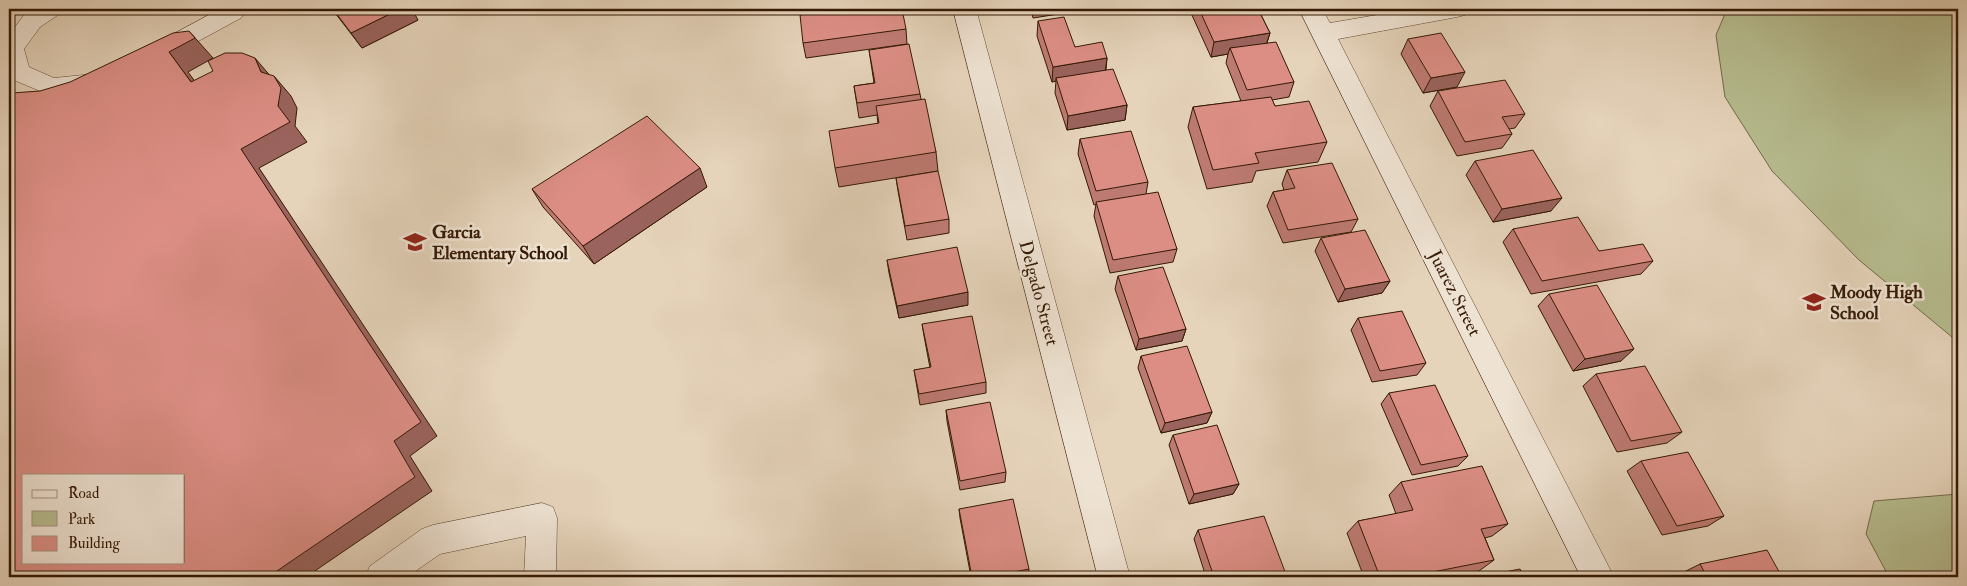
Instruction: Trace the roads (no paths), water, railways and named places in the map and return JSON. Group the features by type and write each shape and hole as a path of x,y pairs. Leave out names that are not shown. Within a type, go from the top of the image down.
{"street":[{"path":"50,9 32,22 12,48 13,75 52,87 97,83 113,74"},
{"path":"138,62 233,12 235,9"},
{"name":"Delgado Street","path":"964,9 1114,577"},
{"name":"Juarez Street","path":"1311,9 1598,577"},
{"path":"1324,33 1457,9"},
{"path":"381,577 433,540 542,518 540,577"}],"place":[{"name":"Garcia Elementary School","path":"415,242"},
{"name":"Moody High School","path":"1814,302"}]}
